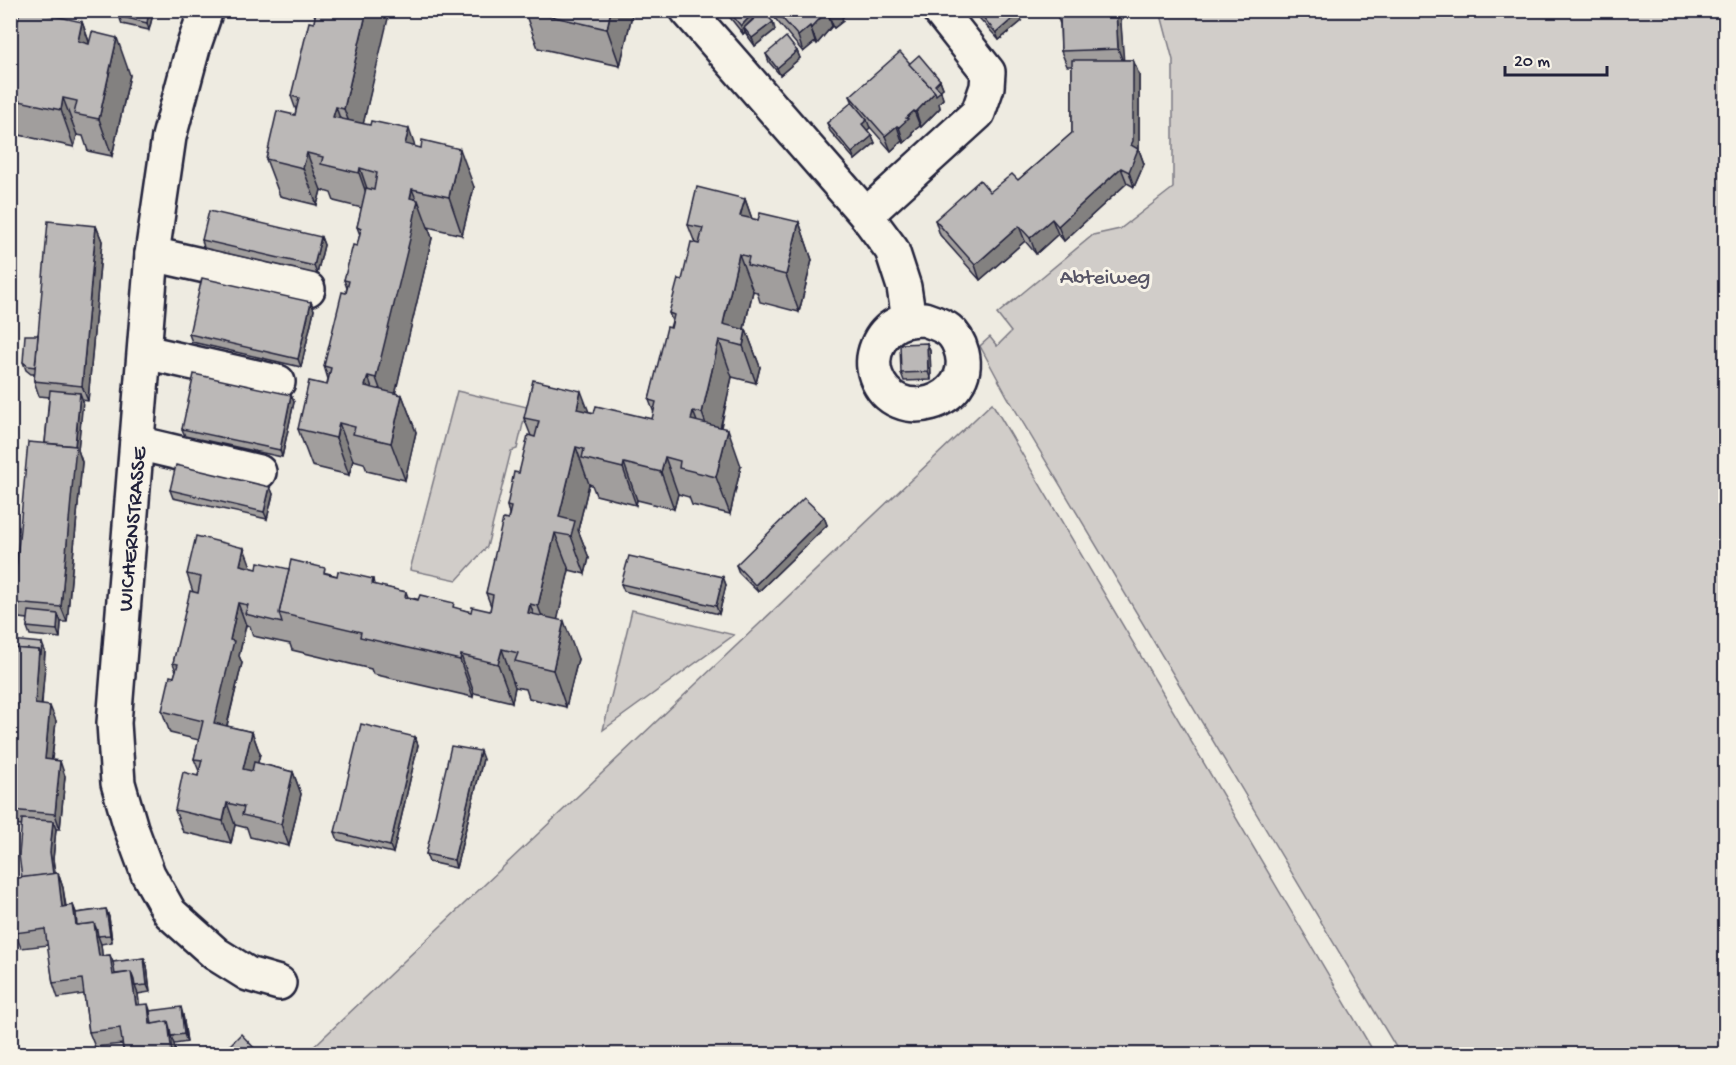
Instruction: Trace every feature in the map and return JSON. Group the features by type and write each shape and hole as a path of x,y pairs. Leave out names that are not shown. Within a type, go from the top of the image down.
{"street":[{"name":"WICHERNSTRASSE","path":"206,10 192,48 169,137 152,254 114,723 118,783 148,874 170,914 216,954 248,974 279,983"},
{"path":"687,10 866,215 892,250 904,287 909,320"},
{"path":"866,215 978,113 987,87 988,72 939,10"},
{"path":"152,254 308,289"},
{"path":"145,352 278,382"},
{"path":"137,443 259,472"}],"green space":[{"name":"Abteiweg","path":"1160,11 1725,11 1725,1054 1400,1054 1007,396 980,346 990,337 997,346 1011,332 997,314 1093,235 1120,229 1173,188 1173,60"},
{"path":"457,391 527,407 517,449 511,451 487,547 457,580 410,570"},
{"path":"992,403 1375,1054 306,1054"},
{"path":"632,610 734,635 603,730"}],"building":[{"path":"20,10 82,22 78,41 89,44 92,32 117,38 99,119 74,114 77,101 63,98 61,110 10,99 10,55"},
{"path":"121,10 149,10 147,23 119,16"},
{"path":"316,10 367,10 344,109 336,107 333,117 370,125 371,121 409,129 405,144 421,148 422,140 460,149 449,197 412,189 410,198 418,200 410,239 376,378 368,376 365,386 402,395 391,443 353,434 355,427 339,423 336,438 298,429 309,381 327,385 331,368 324,366 342,292 346,293 349,281 344,280 353,245 357,246 361,229 357,227 366,188 374,190 377,173 360,168 359,173 321,164 323,157 307,153 303,168 266,159 277,111 295,115 299,98 291,96 309,22 314,23"},
{"path":"524,10 611,10 607,29"},
{"path":"728,10 756,10 741,26"},
{"path":"775,10 832,10 828,13 827,11 811,28 810,26 798,36"},
{"path":"978,10 1017,10 1019,13 996,33"},
{"path":"1057,10 1116,10 1118,49 1061,51 1060,16 1057,16"},
{"path":"763,11 773,22 752,38 744,28"},
{"path":"786,37 797,51 777,68 766,54"},
{"path":"900,52 935,92 899,127 897,126 885,136 850,96"},
{"path":"919,55 940,80 935,85 941,91 936,95 909,64"},
{"path":"1072,60 1133,60 1133,141 1131,145 1138,149 1129,172 1121,168 1058,226 1052,219 1030,238 1019,226 975,265 935,220 980,180 990,192 1012,174 1018,180 1072,133"},
{"path":"852,102 867,120 862,124 872,136 852,153 827,123"},
{"path":"697,187 745,199 740,216 758,220 760,213 799,222 786,275 747,265 749,257 739,254 723,324 746,330 743,346 719,340 702,413 693,411 691,420 728,429 716,477 679,468 680,461 665,457 661,472 624,463 623,468 582,458 584,449 576,447 559,517 575,521 571,536 555,533 538,606 530,604 528,613 564,621 553,670 515,661 518,653 502,649 498,664 461,655 460,660 360,637 361,632 279,613 291,560 325,568 324,573 337,576 338,571 373,579 372,584 406,592 405,597 418,600 420,595 454,603 453,607 471,612 472,607 490,611 493,595 486,593 503,519 508,520 511,507 507,506 514,472 519,473 528,435 535,437 539,421 524,418 533,380 581,391 577,409 594,413 596,406 652,419 656,402 649,400 667,327 671,328 674,315 669,313 678,279 682,280 691,242 699,244 703,228 688,225"},
{"path":"209,211 321,237 314,266 202,240"},
{"path":"48,221 96,226 82,386 34,381"},
{"path":"202,278 311,302 298,359 189,334"},
{"path":"25,335 38,335 35,367 23,362"},
{"path":"927,343 928,372 901,373 900,344"},
{"path":"194,374 291,395 280,450 182,429"},
{"path":"50,390 80,393 75,446 45,443"},
{"path":"28,442 76,446 61,607 13,603"},
{"path":"176,465 270,487 264,512 170,490"},
{"path":"804,498 824,517 755,585 736,565"},
{"path":"196,536 244,548 240,565 257,569 258,562 289,569 279,613 282,623 245,614 248,605 238,603 230,640 234,641 214,723 252,732 243,769 252,771 254,762 293,772 281,824 242,815 244,807 227,803 223,821 175,810 183,772 198,776 202,760 194,759 203,721 162,711 170,676 174,677 178,664 173,663 190,591 198,593 201,577 187,574"},
{"path":"629,556 723,577 716,606 621,584"},
{"path":"29,611 58,614 57,630 27,627"},
{"path":"10,640 42,643 41,655 39,650 10,648"},
{"path":"10,648 39,650 35,704 50,706 45,759 60,761 55,814 10,810"},
{"path":"361,724 415,737 390,846 335,832"},
{"path":"451,746 480,751 454,860 426,854"},
{"path":"22,819 53,821 50,852 53,874 22,878 19,855"},
{"path":"58,873 62,907 73,905 76,925 94,923 99,956 110,955 113,975 131,972 136,1005 148,1004 150,1024 168,1021 172,1054 124,1054 120,1028 89,1032 82,979 53,983 45,929 15,933 10,899 10,879"},
{"path":"106,909 110,935 98,936 94,923 77,925 76,913"},
{"path":"144,958 147,985 135,986 131,972 115,974 113,962"},
{"path":"181,1007 184,1034 171,1036 168,1021 152,1024 150,1011"},
{"path":"241,1034 257,1051 254,1054 221,1054"}]}
